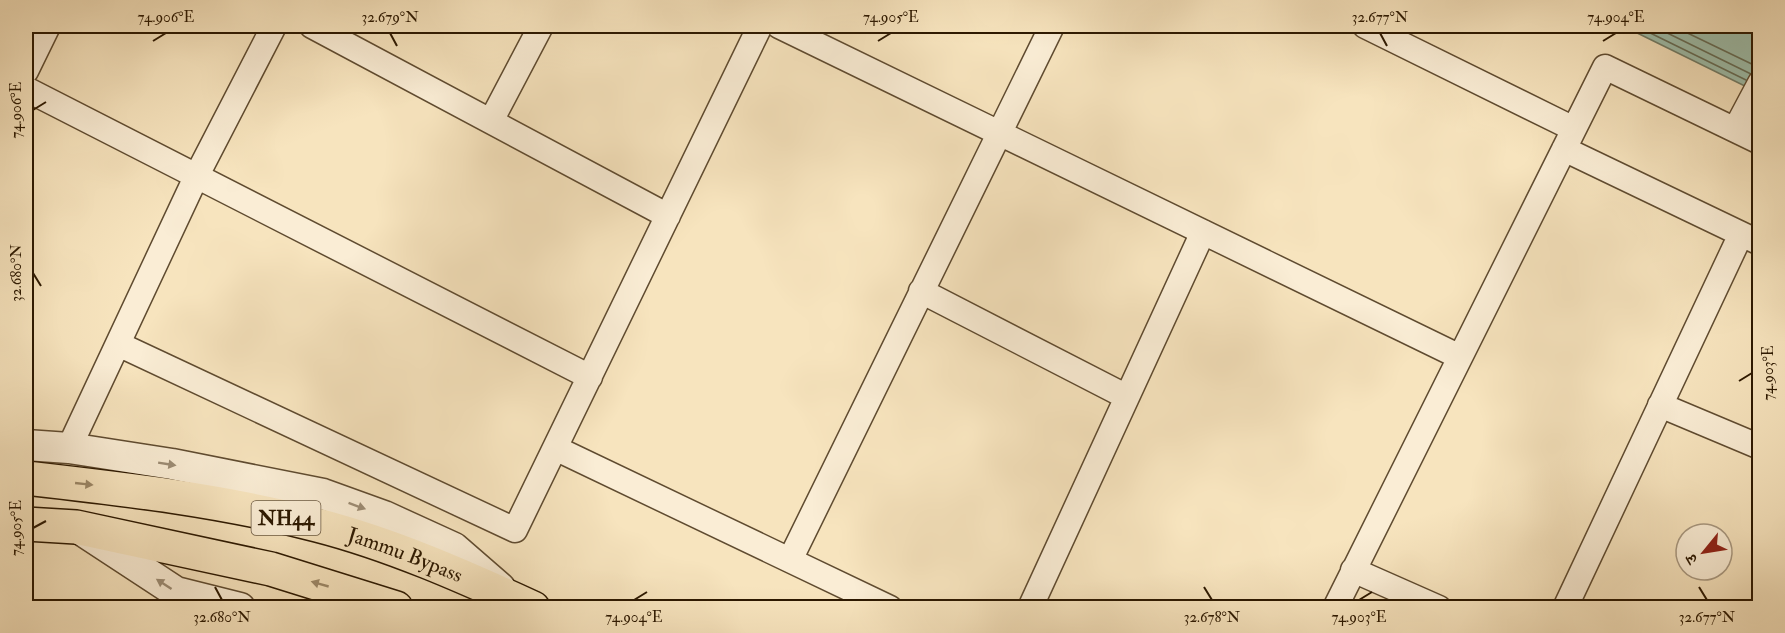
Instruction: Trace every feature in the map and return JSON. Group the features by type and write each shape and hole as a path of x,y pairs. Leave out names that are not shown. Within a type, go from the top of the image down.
{"highway":[{"name":"Jammu Bypass","path":"26,478 125,489 225,505 318,525 406,554 522,603"},
{"name":"NH44","path":"26,524 76,526 271,569 396,608"}],"street":[{"path":"26,71 48,26"},
{"path":"69,448 196,177 274,26"},
{"path":"312,26 668,216"},
{"path":"491,121 541,26"},
{"path":"118,344 515,530 760,26"},
{"path":"779,26 1460,357"},
{"path":"789,560 1052,26"},
{"path":"1365,26 1750,239 1660,405 1565,608"},
{"path":"1335,608 1605,67 1760,142"},
{"path":"26,89 590,377"},
{"path":"1734,130 1755,92"},
{"path":"1030,608 1203,232"},
{"path":"921,291 1127,397"},
{"path":"1660,405 1760,447"},
{"path":"26,445 69,448 323,494 384,516 454,548 522,603"},
{"path":"555,448 890,608"},
{"path":"76,526 176,592 240,608"},
{"path":"1353,570 1439,608"}],"water":[{"path":"1623,26 1759,26 1759,93"}]}
